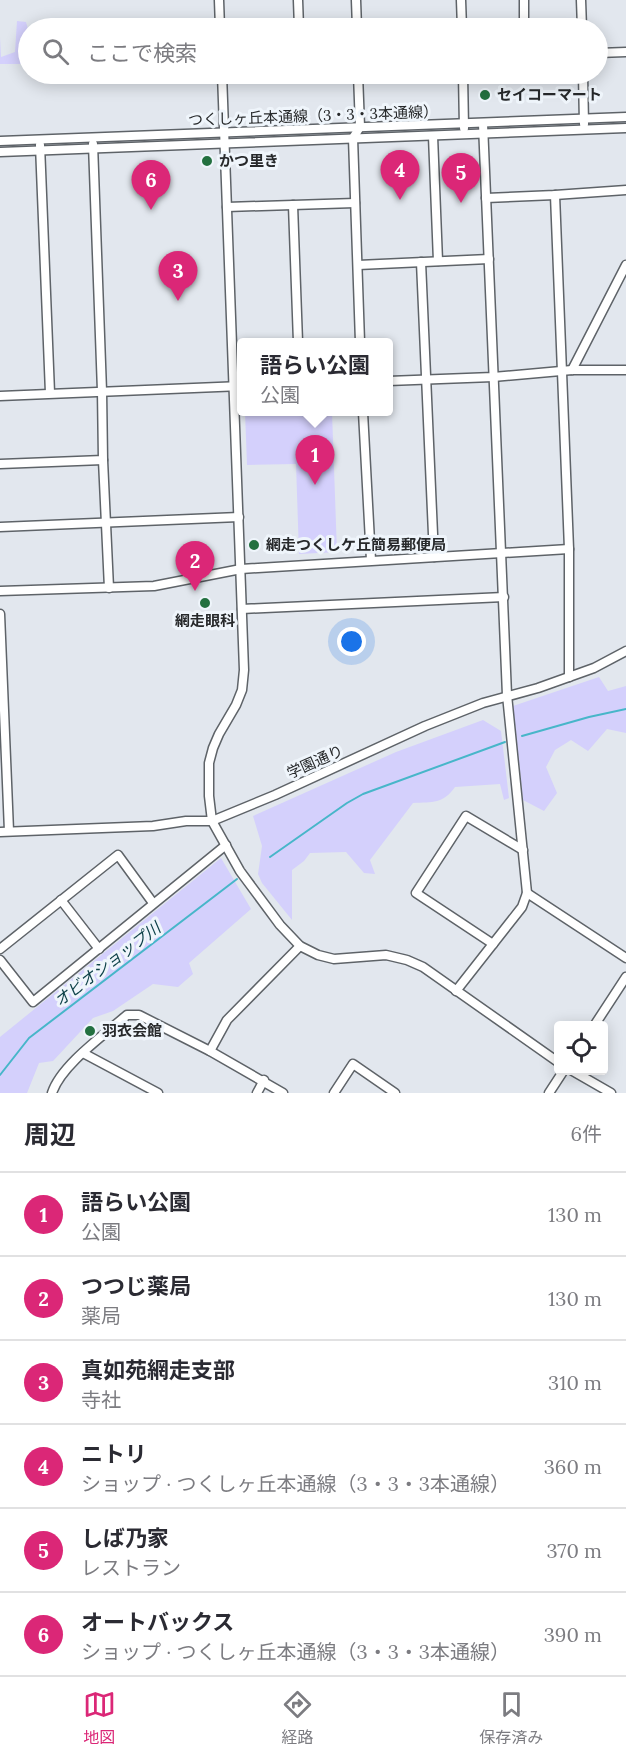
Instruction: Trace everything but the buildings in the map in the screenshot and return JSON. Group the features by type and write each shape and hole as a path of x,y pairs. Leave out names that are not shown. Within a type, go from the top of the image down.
{"street":[{"path":"219,0 220,18"},
{"path":"298,0 299,18"},
{"path":"356,0 357,18"},
{"path":"461,0 462,18"},
{"path":"524,0 524,18"},
{"path":"581,0 582,18"},
{"path":"608,53 626,52"},
{"path":"223,84 237,371"},
{"path":"358,84 360,127 353,138 360,338"},
{"path":"463,84 464,135"},
{"path":"583,84 584,129"},
{"name":"つくしヶ丘本通線（3・3・3本通線）","path":"0,141 626,117"},
{"path":"456,991 522,907 526,893 507,695 503,553 483,124"},
{"name":"つくしヶ丘本通線（3・3・3本通線）","path":"0,152 626,128"},
{"path":"433,136 438,261"},
{"path":"92,137 109,588"},
{"path":"40,139 50,393"},
{"path":"486,198 626,190"},
{"path":"555,195 569,549 569,677"},
{"path":"227,207 355,203"},
{"path":"293,205 298,338"},
{"path":"358,265 489,259"},
{"path":"421,262 434,557"},
{"path":"572,370 626,265"},
{"path":"393,381 493,377 572,370 626,370"},
{"path":"0,396 237,387"},
{"path":"237,416 244,669 242,690 219,734 209,764 212,820 240,871 266,907 300,946 318,955 334,959 386,955 423,967 554,1059"},
{"path":"363,416 371,560"},
{"path":"0,464 103,460"},
{"path":"0,527 239,517"},
{"path":"0,591 154,586 241,569 569,549"},
{"path":"242,609 504,597"},
{"path":"0,614 4,832"},
{"name":"学園通り","path":"4,832 153,826 212,820 275,795 425,726 507,695 538,688 594,668 626,651"},
{"path":"493,944 416,893 466,816 523,850"},
{"path":"0,960 33,1002 226,845"},
{"path":"0,949 117,855 153,903"},
{"path":"526,893 626,958"},
{"path":"61,900 99,949"},
{"path":"210,1051 226,1020 300,946"},
{"path":"597,1021 626,977"},
{"path":"52,1093 58,1077 127,1015 133,1014 210,1051 283,1093"},
{"path":"83,1053 158,1093"},
{"path":"334,1093 352,1064 395,1093"},
{"path":"549,1093 561,1075"},
{"path":"579,1075 611,1093"},
{"path":"257,1093 264,1080"}],"shaded area":[{"path":"17,21 18,64 0,64 0,37 1,57 15,52"},
{"path":"245,416 332,416 337,552 299,554 296,464 247,465"},
{"path":"599,677 608,691 626,686 626,733 607,729 588,751 571,740 555,750 546,767 557,793 544,811 523,800 513,706"},
{"path":"483,720 501,731 509,798 504,800 500,784 455,787 442,799 413,803 370,860 375,874 364,873 346,852 310,853 292,870 292,920 262,883 258,874 262,846 253,816 396,752"},
{"path":"221,858 251,909 189,963 193,974 178,987 153,984 113,1011 93,1018 53,1061 39,1063 27,1093 0,1093 0,1037"}],"waterway":[{"name":"オビオショップ川","path":"522,736 626,709"},
{"name":"オビオショップ川","path":"270,857 363,794 505,742"},
{"name":"オビオショップ川","path":"0,1075 29,1038 237,879"}],"place":[{"name":"セイコーマート","path":"485,95"},
{"name":"かつ里き","path":"207,161"},
{"name":"ニトリ","path":"400,200"},
{"name":"しば乃家","path":"461,203"},
{"name":"オートバックス","path":"151,210"},
{"name":"真如苑網走支部","path":"178,301"},
{"name":"語らい公園","path":"315,485"},
{"name":"網走つくしケ丘簡易郵便局","path":"254,545"},
{"name":"つつじ薬局","path":"195,591"},
{"name":"網走眼科","path":"205,603"},
{"name":"羽衣会館","path":"90,1031"}]}
